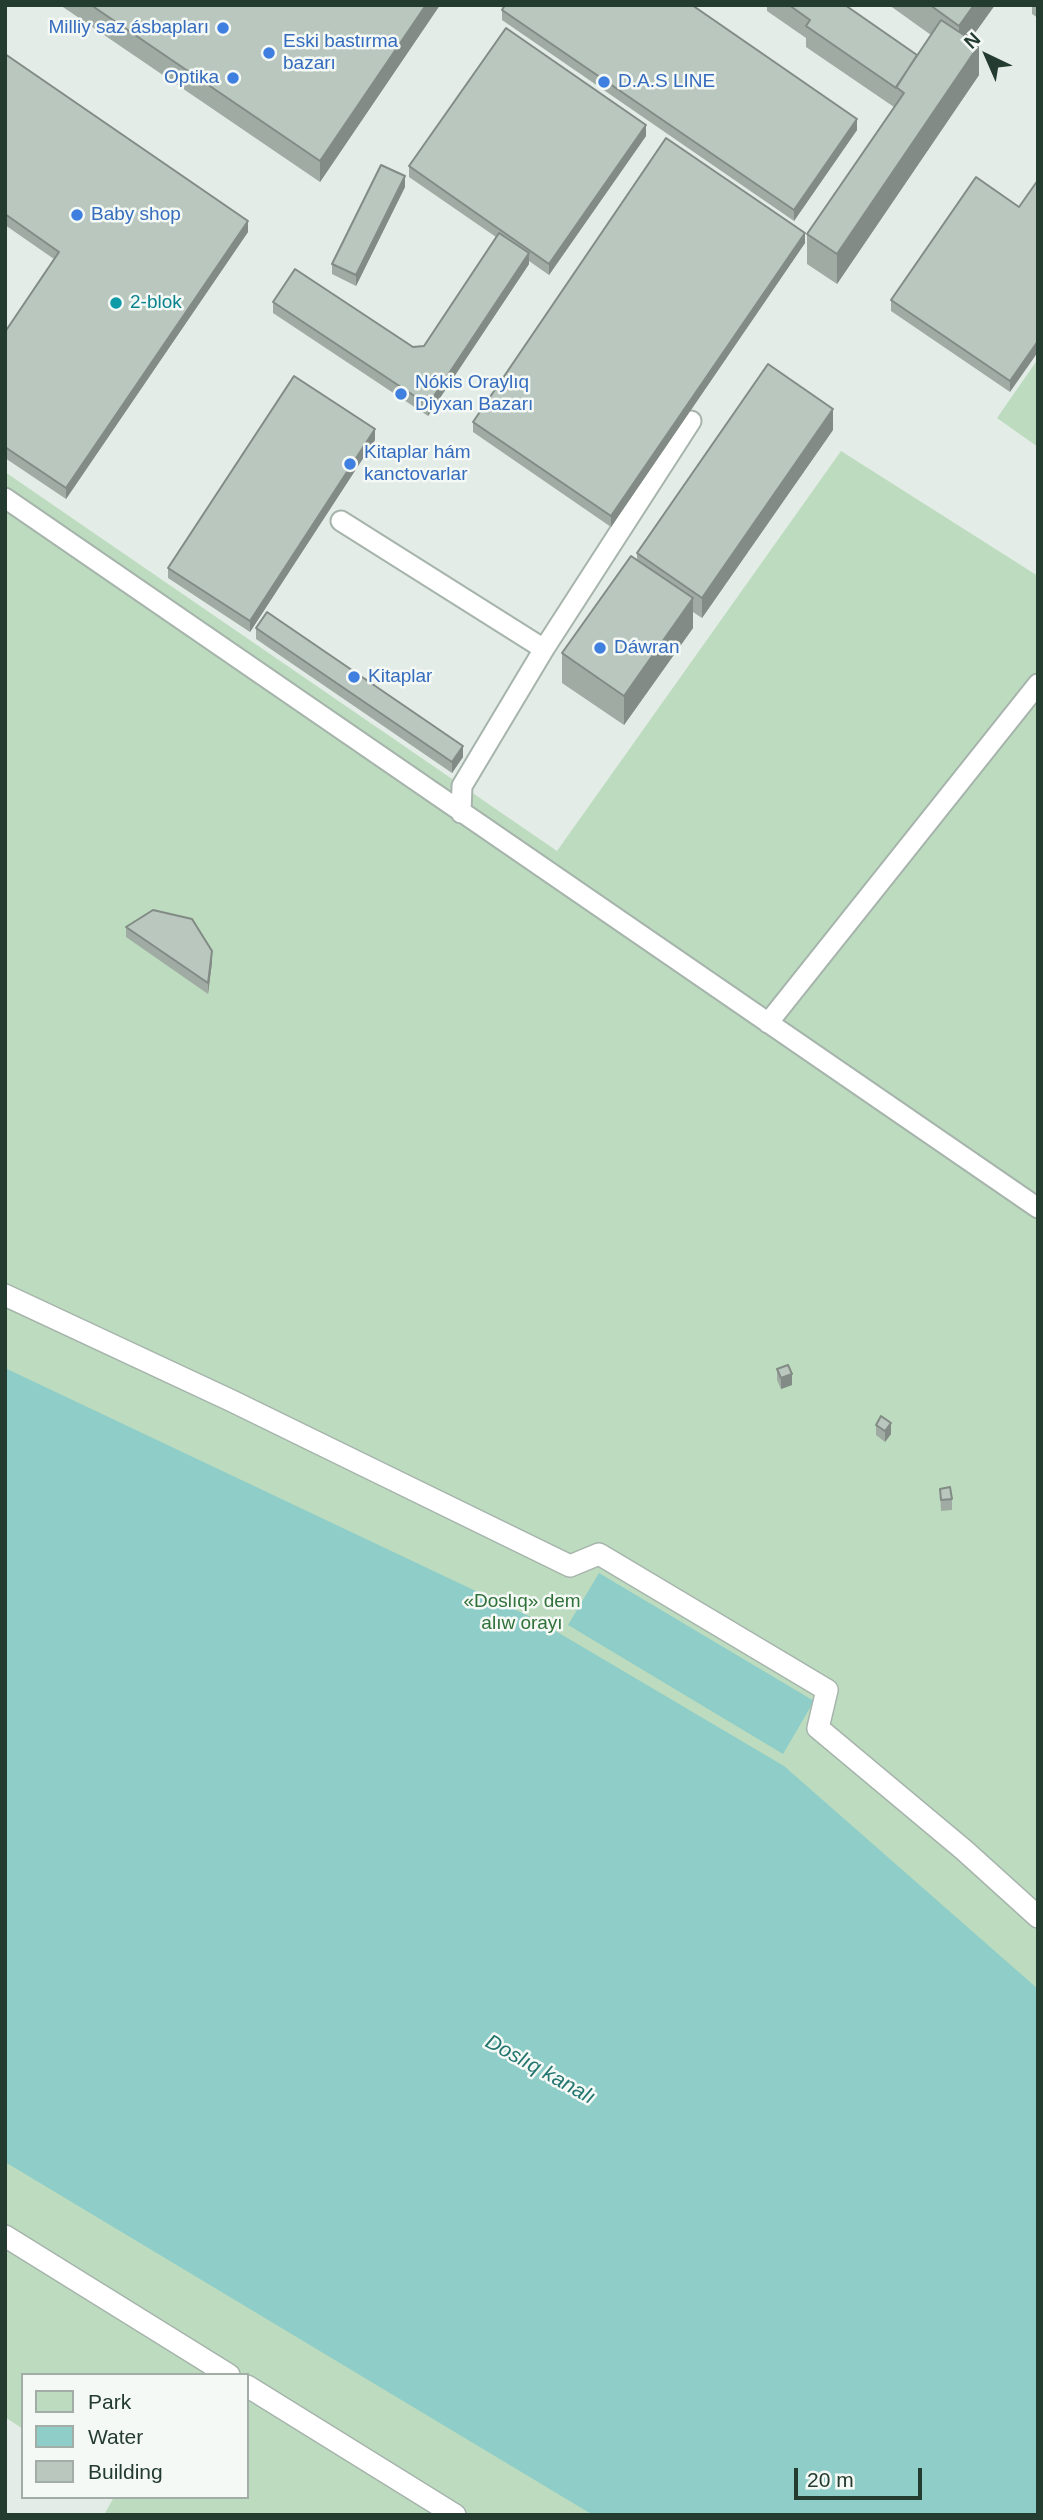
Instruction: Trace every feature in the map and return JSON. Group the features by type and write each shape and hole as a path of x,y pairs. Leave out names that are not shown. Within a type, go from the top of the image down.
{"street":[{"path":"5,1295 232,1401 570,1566 599,1554 816,1683 827,1690 818,1728 964,1850 1038,1917"},
{"path":"5,2236 226,2373"},
{"path":"248,2387 455,2515"}],"lane":[{"path":"461,813 462,786 544,649 691,421"},
{"path":"5,498 1038,1208"},
{"path":"341,521 544,649"},
{"path":"768,1023 1038,684"}],"green space":[{"path":"1038,359 1038,447 997,418"},
{"name":"«Doslıq» dem alıw orayı","path":"841,451 1038,576 1038,2515 104,2515 113,2499 248,2499 248,2373 21,2373 21,2428 5,2417 5,472 557,851"}],"water":[{"name":"Doslıq kanalı","path":"5,1368 537,1620 784,1766 1038,1989 1038,2515 593,2515 5,2162"},
{"path":"599,1573 814,1701 783,1754 568,1625"}],"building":[{"name":"Eski bastırma bazarı","path":"91,5 426,5 320,161"},
{"path":"505,5 692,5 857,119 794,210 502,10"},
{"path":"789,5 845,5 917,55 896,88 806,26 810,20"},
{"path":"930,5 974,5 959,26"},
{"path":"941,20 979,45 837,254 807,234 904,93 896,87"},
{"path":"506,28 646,125 549,264 409,166"},
{"name":"2-blok","path":"5,54 248,221 66,488 5,447 5,332 59,252 5,214"},
{"path":"666,138 805,233 611,516 473,422"},
{"path":"381,165 405,176 356,275 332,264"},
{"path":"976,177 1019,207 1038,180 1038,341 1010,381 891,300"},
{"path":"499,233 529,253 428,405 273,302 295,269 413,347 424,346"},
{"path":"768,364 833,409 702,598 637,553"},
{"path":"294,376 375,429 250,621 168,568"},
{"path":"631,556 693,598 624,696 562,653"},
{"path":"267,612 463,746 452,762 256,628"},
{"path":"153,910 192,919 212,951 208,983 126,927"},
{"path":"788,1365 792,1374 781,1378 777,1369"},
{"path":"881,1416 891,1423 885,1431 876,1425"},
{"path":"950,1487 952,1499 941,1500 940,1489"}],"place":[{"name":"Milliy saz ásbapları","path":"223,28"},
{"name":"Eski bastırma bazarı","path":"269,53"},
{"name":"Optika","path":"233,78"},
{"name":"D.A.S LINE","path":"604,82"},
{"name":"Baby shop","path":"77,215"},
{"name":"2-blok","path":"116,303"},
{"name":"Nókis Oraylıq Diyxan Bazarı","path":"401,394"},
{"name":"Kitaplar hám kanctovarlar","path":"350,464"},
{"name":"Dáwran","path":"600,648"},
{"name":"Kitaplar","path":"354,677"}]}
